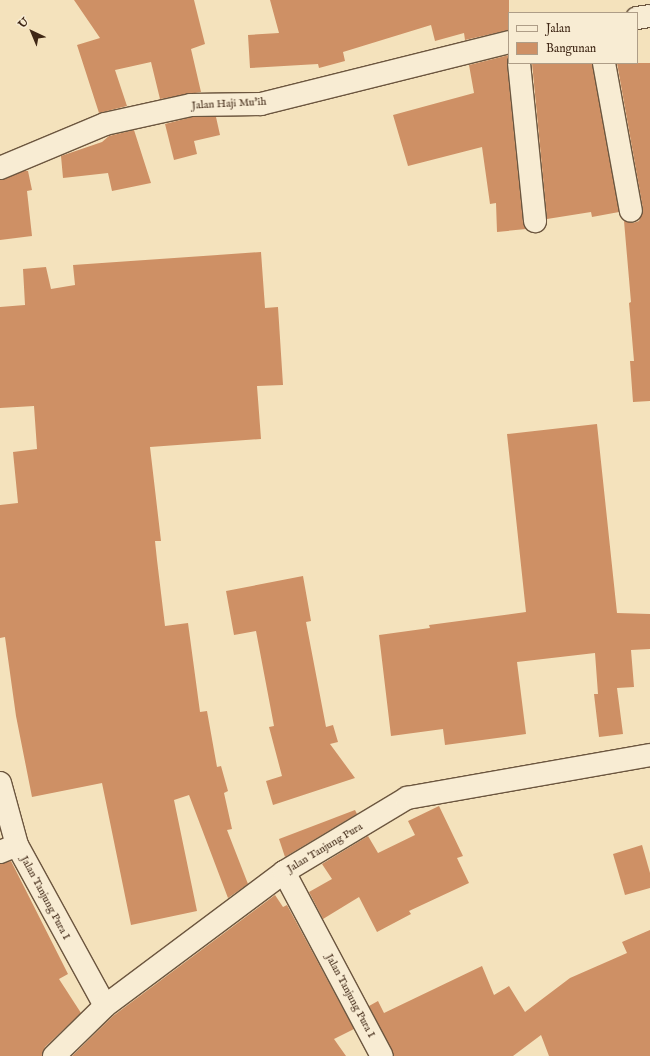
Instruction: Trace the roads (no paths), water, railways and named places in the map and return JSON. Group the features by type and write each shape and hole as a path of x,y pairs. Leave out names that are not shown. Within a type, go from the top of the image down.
{"street":[{"path":"638,18 650,16"},
{"name":"Jalan Haji Mu'ih","path":"0,168 105,124 191,105 261,104 508,42"},
{"path":"519,64 535,221"},
{"path":"604,64 631,211"},
{"name":"Jalan Tanjung Pura","path":"54,1056 105,1006 284,872 407,798 650,755"},
{"name":"Jalan Tanjung Pura I","path":"0,783 8,849 105,1006"},
{"name":"Jalan Tanjung Pura I","path":"284,872 382,1056"}]}
